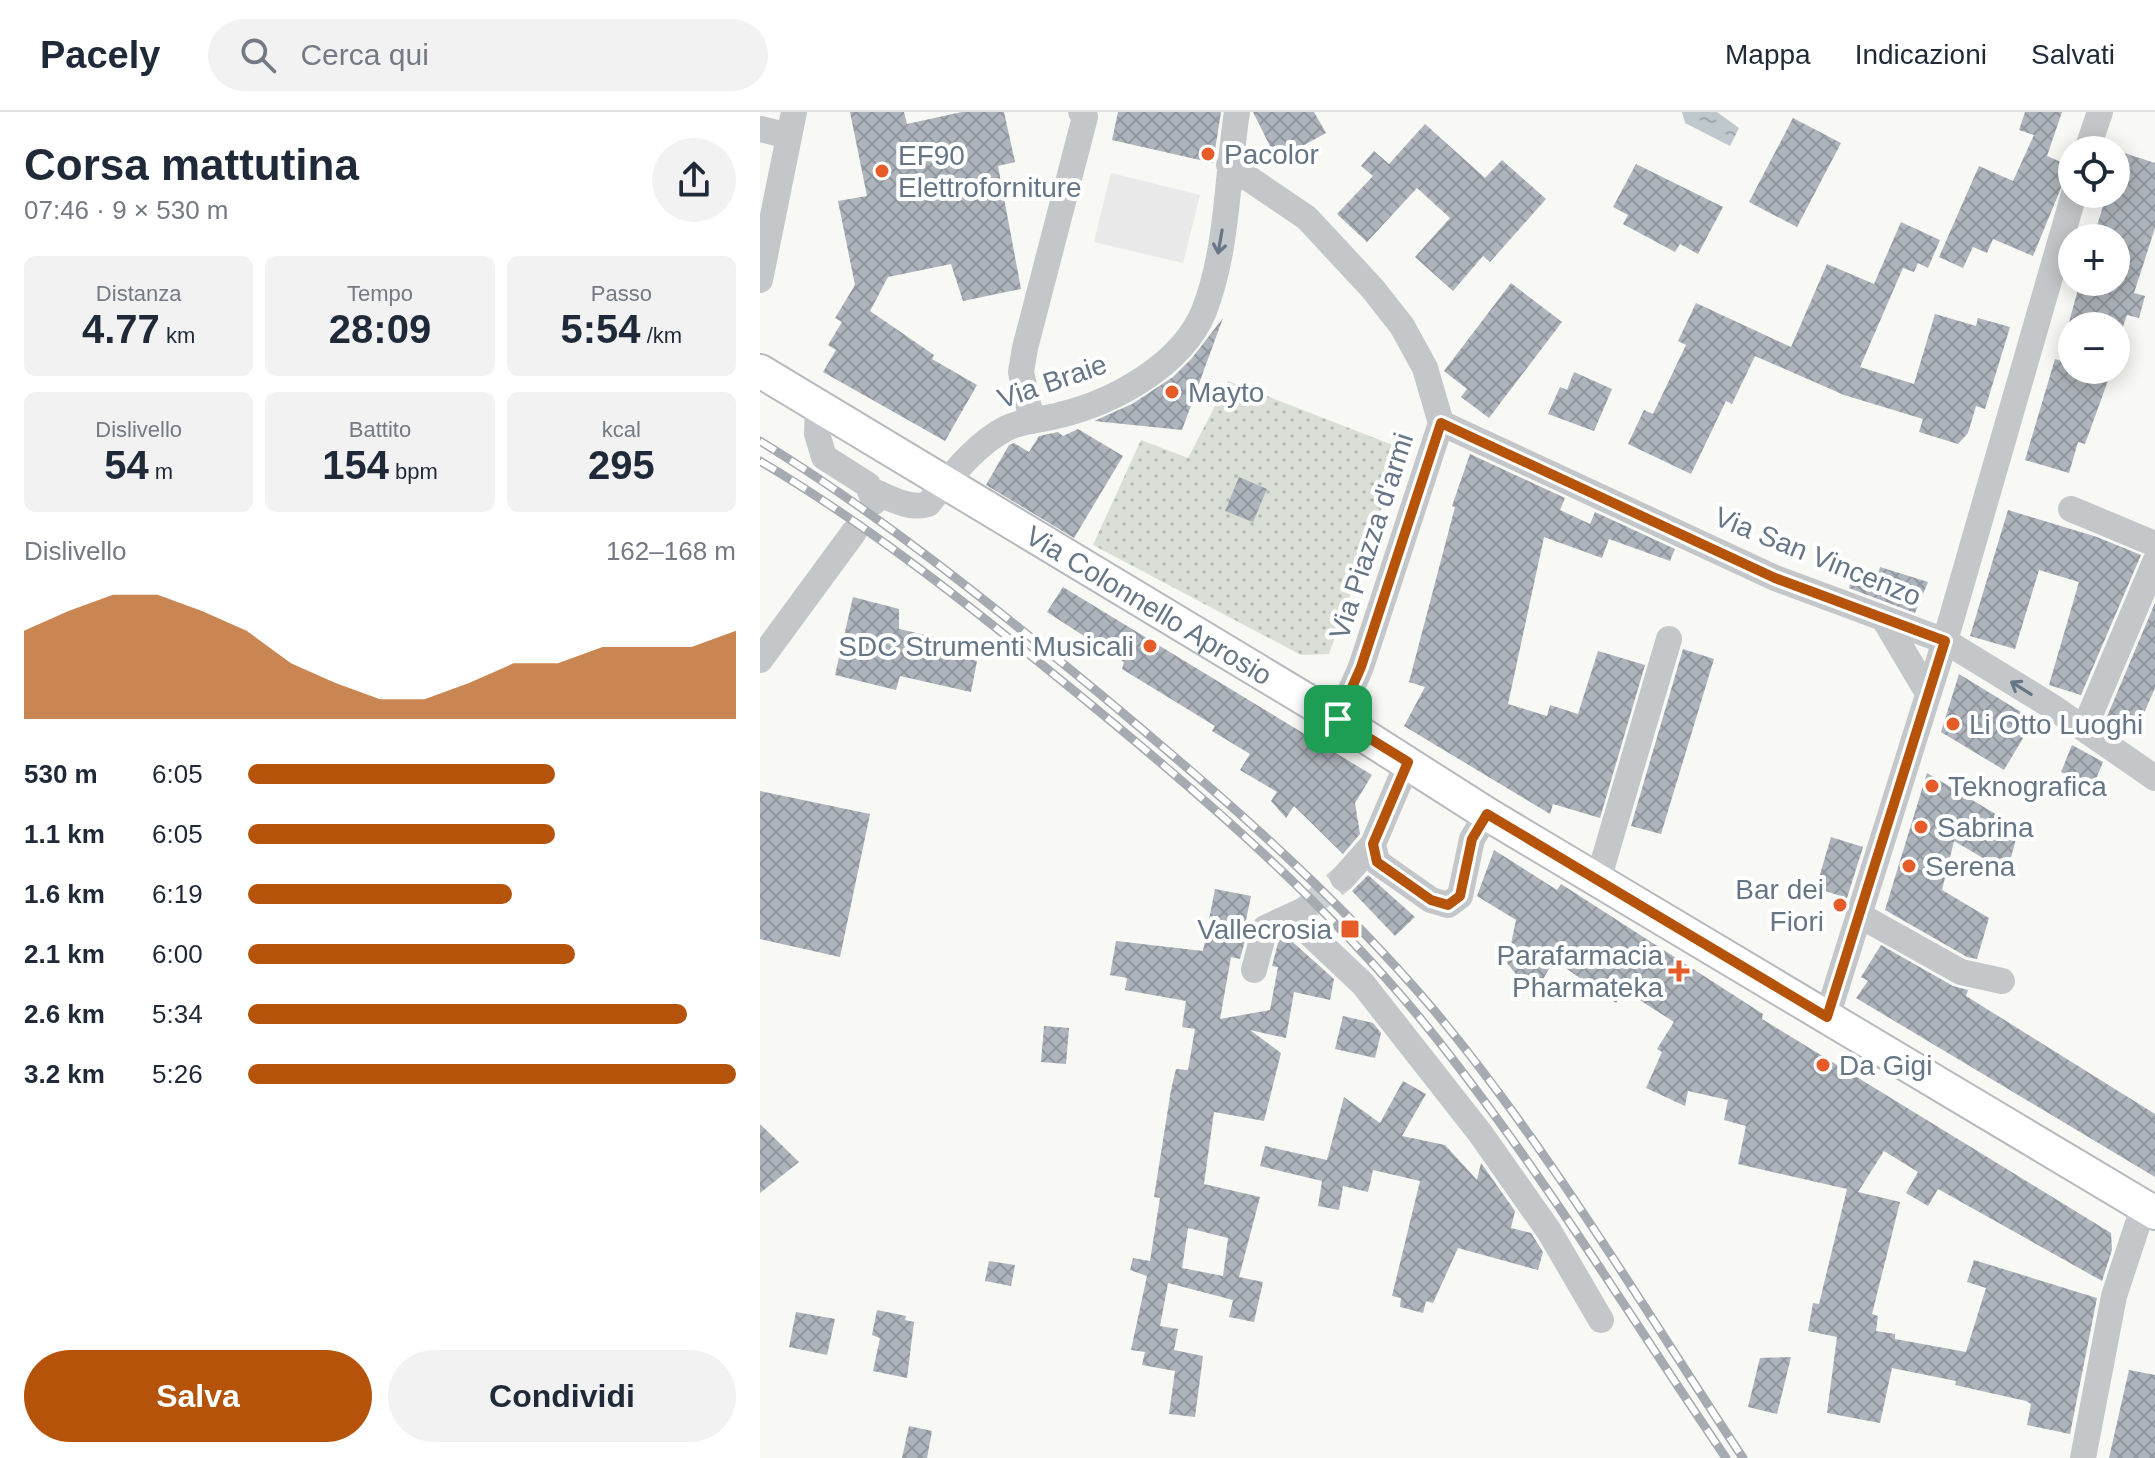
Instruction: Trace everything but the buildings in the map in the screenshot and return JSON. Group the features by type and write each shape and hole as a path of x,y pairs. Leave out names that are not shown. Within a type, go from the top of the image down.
{"main road":[{"name":"Via Colonnello Aprosio","path":"760,371 1338,719 1487,814 2150,1209"}],"street":[{"path":"1032,421 1025,398 1023,360 1085,117 1081,112"},
{"name":"Via Braie","path":"818,406 817,434 824,457 874,496 919,507 928,504 989,440 1008,427 1089,407 1142,382 1175,353 1203,313 1221,241 1237,112"},
{"path":"2092,136 2100,112"},
{"path":"760,129 791,124 760,280"},
{"name":"Via Piazza d'armi","path":"1229,165 1307,218 1372,288 1402,326 1425,368 1441,423 1361,667 1338,719"},
{"path":"1827,1017 1945,641 2070,208"},
{"name":"Via San Vincenzo","path":"1441,423 1775,578 1945,641 2155,778"},
{"path":"2071,509 2155,544"},
{"path":"760,660 854,532"},
{"path":"2084,729 2155,562"},
{"path":"1884,619 1928,693"},
{"path":"1598,880 1669,639"},
{"path":"1343,878 1373,844 1408,762"},
{"path":"1373,844 1377,862 1431,900 1448,905 1460,896 1472,839 1487,814"},
{"path":"1254,970 1265,928 1298,913 1363,984 1480,1133 1549,1231 1601,1320"},
{"path":"1859,915 1961,972 2002,981"},
{"path":"2083,1458 2114,1296 2150,1209"}],"shaded area":[{"path":"1111,173 1200,195 1183,263 1094,242"},
{"path":"1228,381 1403,449 1329,654 1301,655 1093,545 1141,440 1188,458"}],"water":[{"path":"1682,112 1717,112 1739,128 1730,146 1685,123"}],"tunnel":[{"path":"1304,910 1343,878"}],"railway":[{"path":"760,441 890,528 1054,656 1271,842 1354,923 1433,1009 1516,1116 1594,1229 1743,1458"},
{"path":"760,461 839,511 915,565 1062,681 1166,767 1267,857 1363,953 1488,1105 1726,1458"}],"place":[{"name":"Pacolor","path":"1208,154"},
{"name":"EF90 Elettroforniture","path":"882,171"},
{"name":"Mayto","path":"1172,392"},
{"name":"SDC Strumenti Musicali","path":"1150,646"},
{"name":"Li Otto Luoghi","path":"1953,724"},
{"name":"Teknografica","path":"1932,786"},
{"name":"Sabrina","path":"1921,827"},
{"name":"Serena","path":"1909,866"},
{"name":"Bar dei Fiori","path":"1840,905"},
{"name":"Vallecrosia","path":"1350,929"},
{"name":"Parafarmacia Pharmateka","path":"1679,971"},
{"name":"Da Gigi","path":"1823,1065"}],"route":[{"path":"1441,423 1775,578 1945,641 1827,1017 1487,814 1472,839 1460,896 1448,905 1431,900 1377,862 1373,844 1408,762 1338,719 1361,667 1441,423"}]}
